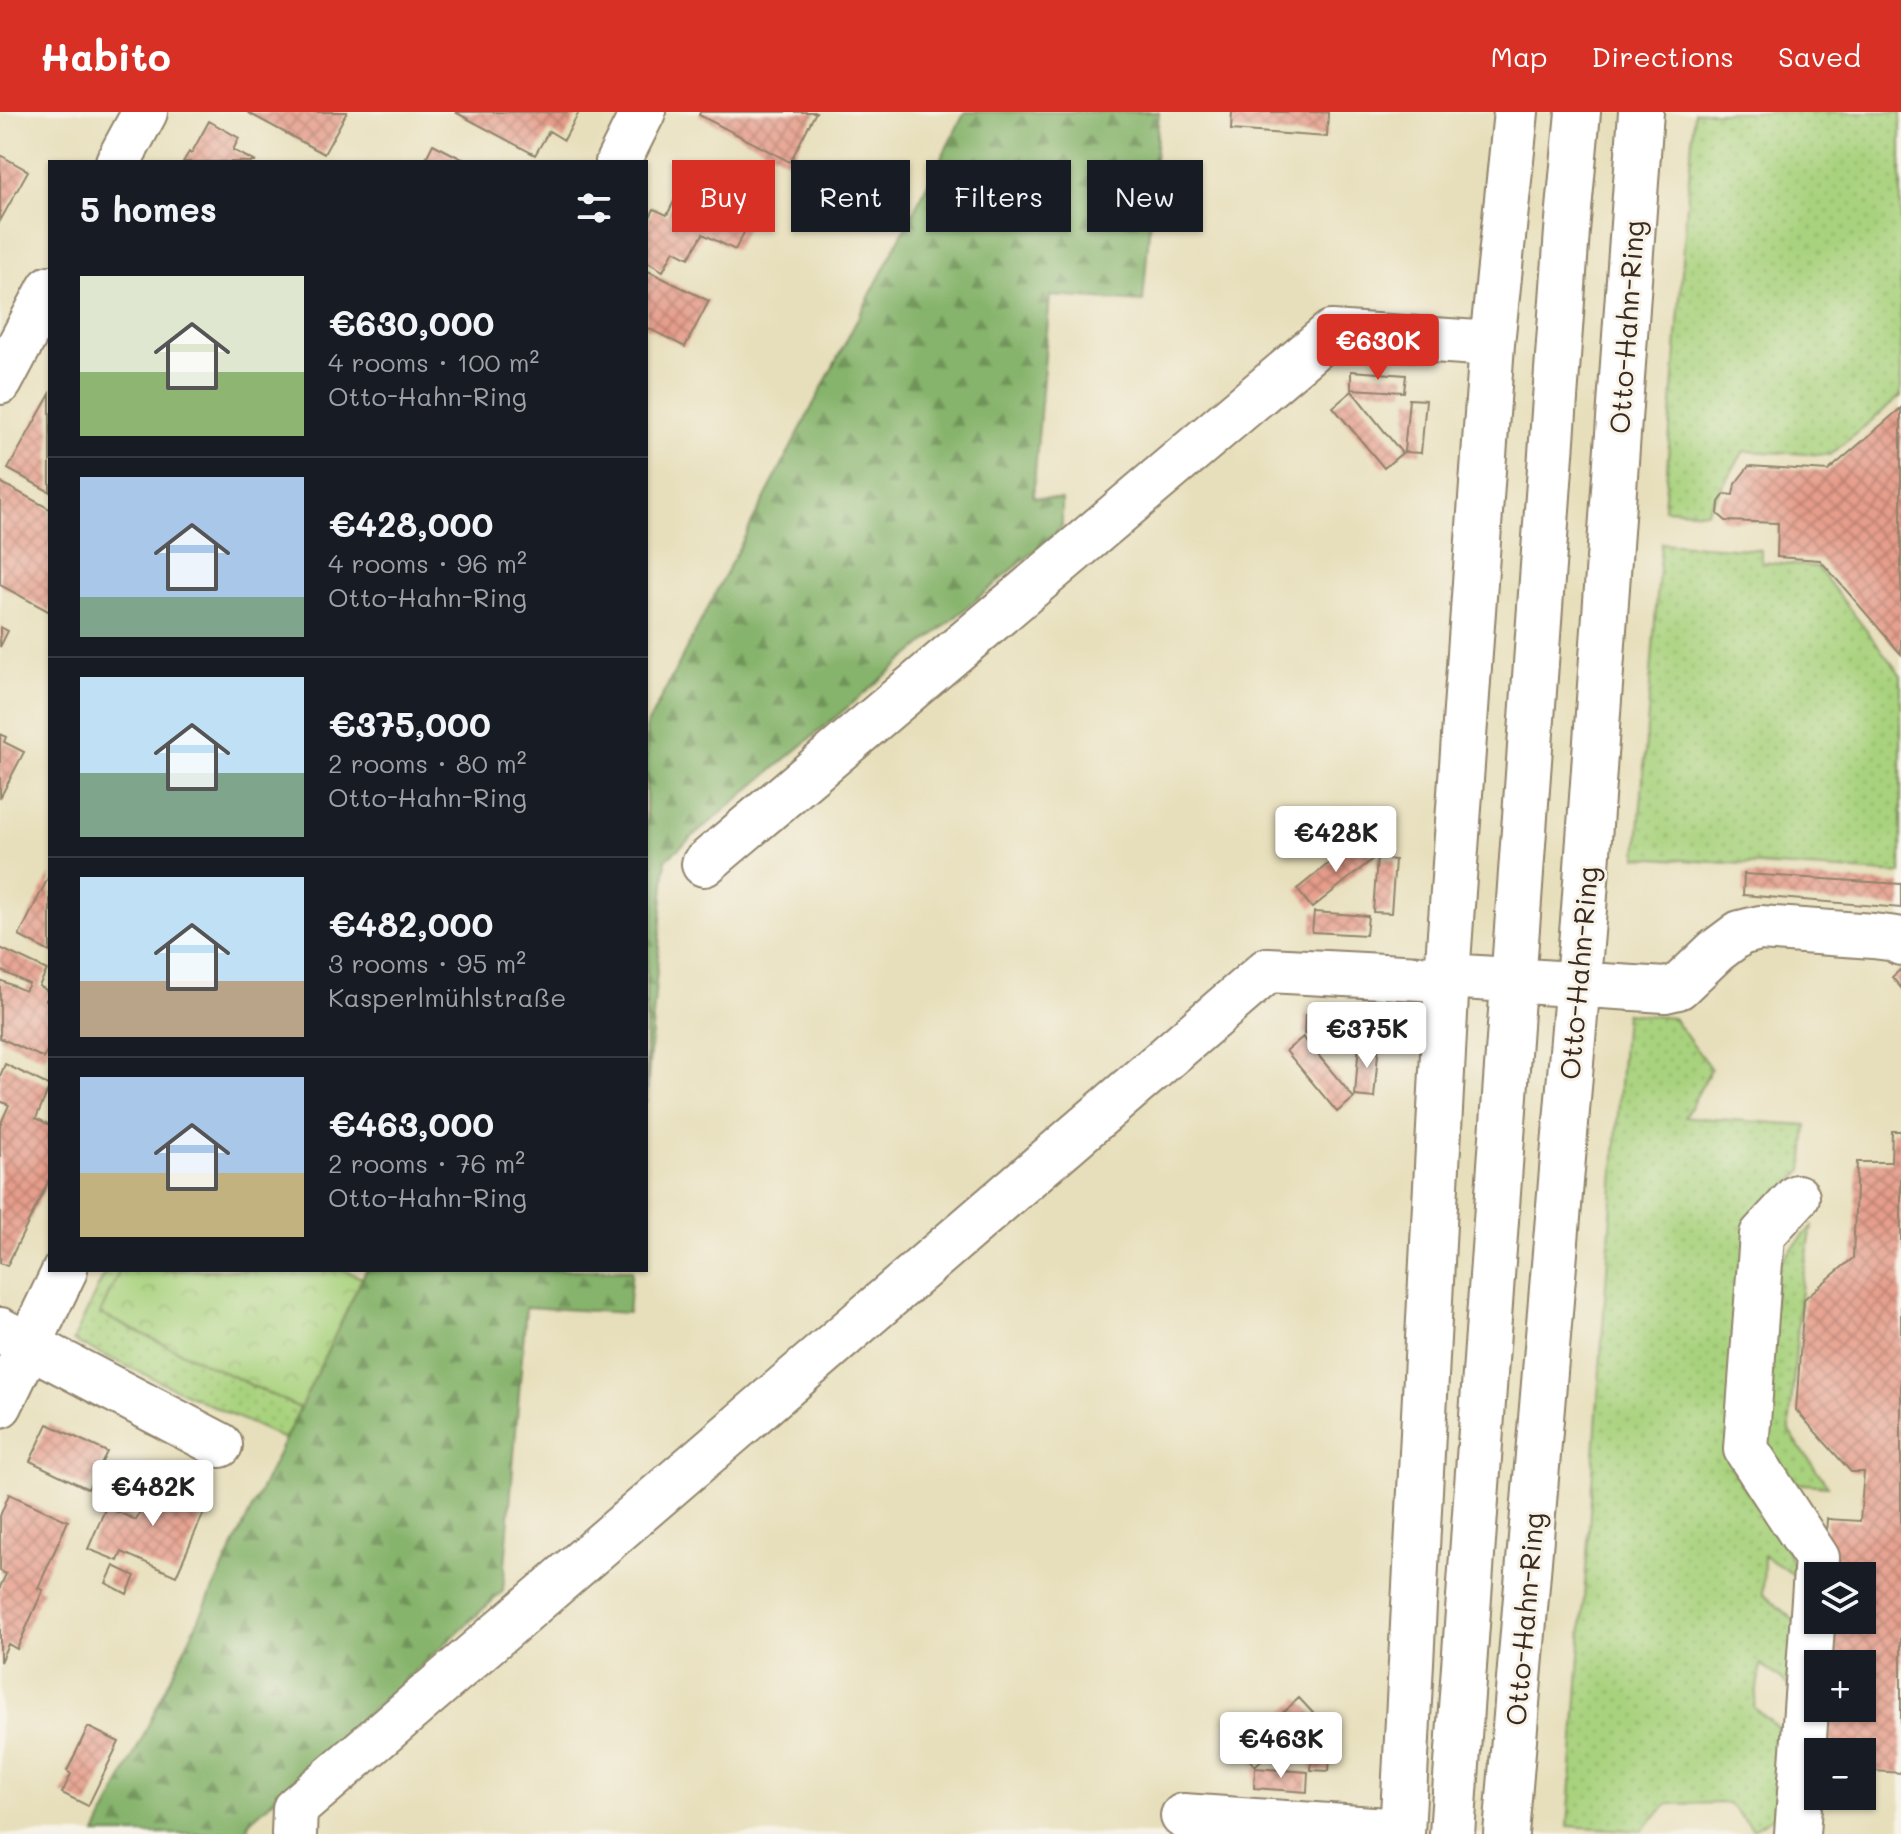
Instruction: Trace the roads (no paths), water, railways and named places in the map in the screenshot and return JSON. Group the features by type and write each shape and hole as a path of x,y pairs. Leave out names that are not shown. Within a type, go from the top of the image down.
{"street":[{"path":"119,160 145,112"},
{"path":"619,160 643,112"},
{"path":"1183,1816 1402,1832 1447,976 1492,344 1516,112"},
{"name":"Otto-Hahn-Ring","path":"1452,1834 1578,112"},
{"name":"Otto-Hahn-Ring","path":"1506,1834 1577,985 1641,112"},
{"path":"0,382 48,292"},
{"path":"704,864 1331,333 1492,344"},
{"path":"294,1834 295,1809 1268,970 1421,978 1447,976 1665,990 1678,987 1740,933 1760,928 1873,936 1897,939 1901,943"},
{"path":"1797,1197 1762,1235 1746,1449 1817,1558 1797,1834"},
{"path":"0,1405 14,1338 64,1272"},
{"path":"14,1338 220,1445"}]}
